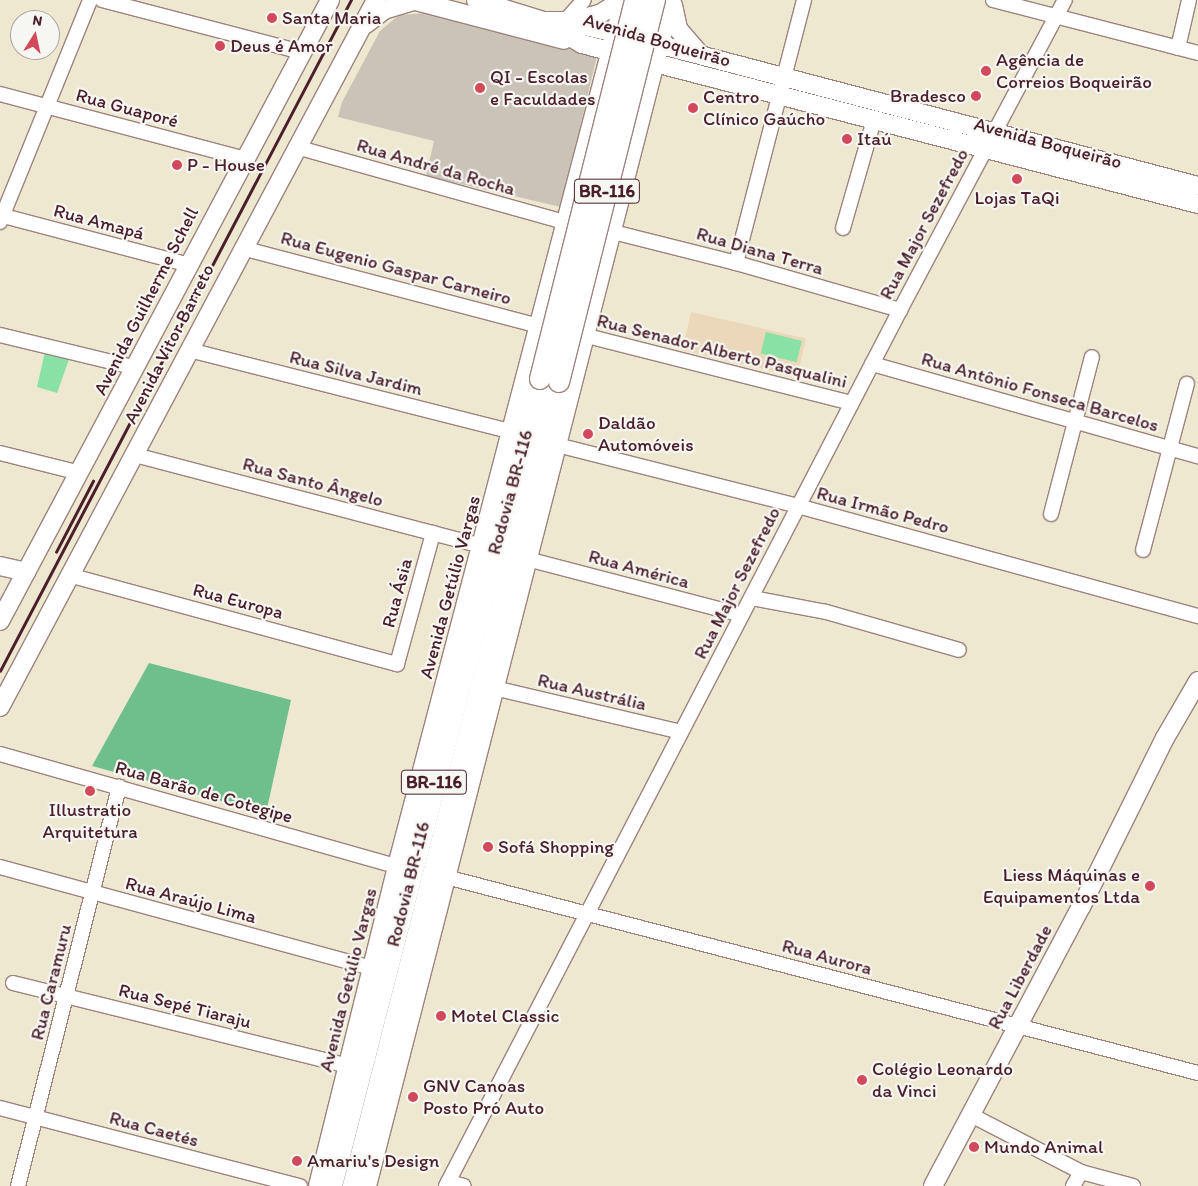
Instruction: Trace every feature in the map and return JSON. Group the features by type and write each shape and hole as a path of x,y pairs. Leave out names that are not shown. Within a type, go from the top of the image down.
{"highway":[{"name":"BR-116","path":"549,380 635,0"},
{"name":"BR-116","path":"549,380 655,0"},
{"name":"Rodovia BR-116","path":"332,1186 423,823 549,380"},
{"name":"Rodovia BR-116","path":"353,1186 444,827 549,380"},
{"name":"BR-116","path":"423,823 430,746"},
{"name":"BR-116","path":"444,827 475,759"}],"main road":[{"name":"Avenida Guilherme Schell","path":"0,621 136,368 243,158 330,0"},
{"name":"Avenida Vitor Barreto","path":"0,707 242,248 376,0"},
{"path":"360,30 384,10 413,0 585,45 604,58 606,72"},
{"name":"Avenida Boqueirão","path":"476,0 539,20 585,45 612,52 676,68 781,86 994,133 1198,186"},
{"path":"511,0 550,11 565,21 600,14 623,0"},
{"name":"Avenida Getúlio Vargas","path":"318,1186 397,866 513,432 565,222 612,52 623,0"},
{"path":"367,1186 475,759 558,445 583,335 672,0"},
{"path":"672,0 678,29 702,56"},
{"name":"Avenida Boqueirão","path":"539,20 565,21 702,56 874,120 1198,204"},
{"path":"650,82 659,73 676,68"},
{"path":"596,110 614,100 626,100 635,107 640,122"},
{"path":"0,566 26,572"},
{"name":"Rua Liberdade","path":"933,1186 1081,907 1156,756 1198,681"}],"street":[{"path":"1,217 90,0"},
{"path":"102,0 301,52"},
{"path":"565,21 584,0"},
{"path":"736,263 804,0"},
{"path":"993,0 1198,53"},
{"name":"Rua Major Sezefredo","path":"447,1184 900,310 1065,0"},
{"path":"1178,48 1189,0"},
{"name":"Rua Guaporé","path":"0,94 243,158"},
{"path":"843,228 874,120"},
{"name":"Rua André da Rocha","path":"296,147 565,222"},
{"name":"Rua Amapá","path":"1,217 189,266"},
{"name":"Rua Diana Terra","path":"610,231 736,263 900,310"},
{"name":"Rua Eugenio Gaspar Carneiro","path":"242,248 540,326"},
{"path":"0,334 136,368"},
{"name":"Rua Senador Alberto Pasqualini","path":"583,335 852,402"},
{"name":"Rua Silva Jardim","path":"189,350 513,432"},
{"path":"1051,514 1092,357"},
{"name":"Rua Antônio Fonseca Barcelos","path":"872,364 1198,456"},
{"path":"1143,550 1187,384"},
{"name":"Rua Irmão Pedro","path":"558,445 798,506 1198,616"},
{"path":"0,453 80,473"},
{"name":"Rua Santo Ângelo","path":"135,454 481,546"},
{"name":"Rua Ásia","path":"397,664 433,533"},
{"name":"Rua América","path":"527,559 742,615"},
{"name":"Rua Europa","path":"69,575 397,664"},
{"path":"752,598 826,612 959,650"},
{"name":"Rua Austrália","path":"494,688 681,732"},
{"name":"Rua Barão de Cotegipe","path":"0,754 397,866"},
{"name":"Rua Caramuru","path":"18,1186 119,787"},
{"name":"Rua Araújo Lima","path":"0,866 373,968"},
{"name":"Rua Aurora","path":"446,877 1198,1073"},
{"name":"Rua Sepé Tiaraju","path":"13,983 349,1066"},
{"name":"Rua Caetés","path":"0,1108 300,1186"},
{"path":"971,1115 1081,1172 1133,1186"},
{"path":"1074,1186 1081,1172"},
{"path":"447,1184 464,1186"}],"shaded area":[{"path":"427,13 597,56 561,207 426,176 434,141 338,117 342,102 380,31 399,15"},
{"path":"691,312 806,339 797,377 682,350"}],"green space":[{"path":"766,332 802,341 797,362 761,353"},
{"path":"46,347 71,354 57,393 37,387"},
{"path":"149,663 291,700 266,813 92,766"}],"railway":[{"path":"0,671 351,0"},
{"path":"56,552 93,481"}],"place":[{"name":"Santa Maria","path":"272,18"},
{"name":"Deus é Amor","path":"220,46"},
{"name":"Agência de Correios Boqueirão","path":"986,71"},
{"name":"QI - Escolas e Faculdades","path":"480,88"},
{"name":"Bradesco","path":"976,96"},
{"name":"Centro Clínico Gaúcho","path":"693,108"},
{"name":"Itaú","path":"847,139"},
{"name":"P - House","path":"177,165"},
{"name":"Lojas TaQi","path":"1017,179"},
{"name":"Daldão Automóveis","path":"588,434"},
{"name":"Illustratio Arquitetura","path":"90,791"},
{"name":"Sofá Shopping","path":"488,847"},
{"name":"Liess Máquinas e Equipamentos Ltda","path":"1150,886"},
{"name":"Motel Classic","path":"441,1016"},
{"name":"Colégio Leonardo da Vinci","path":"862,1080"},
{"name":"GNV Canoas Posto Pró Auto","path":"413,1097"},
{"name":"Mundo Animal","path":"974,1147"},
{"name":"Amariu's Design","path":"297,1161"}]}
